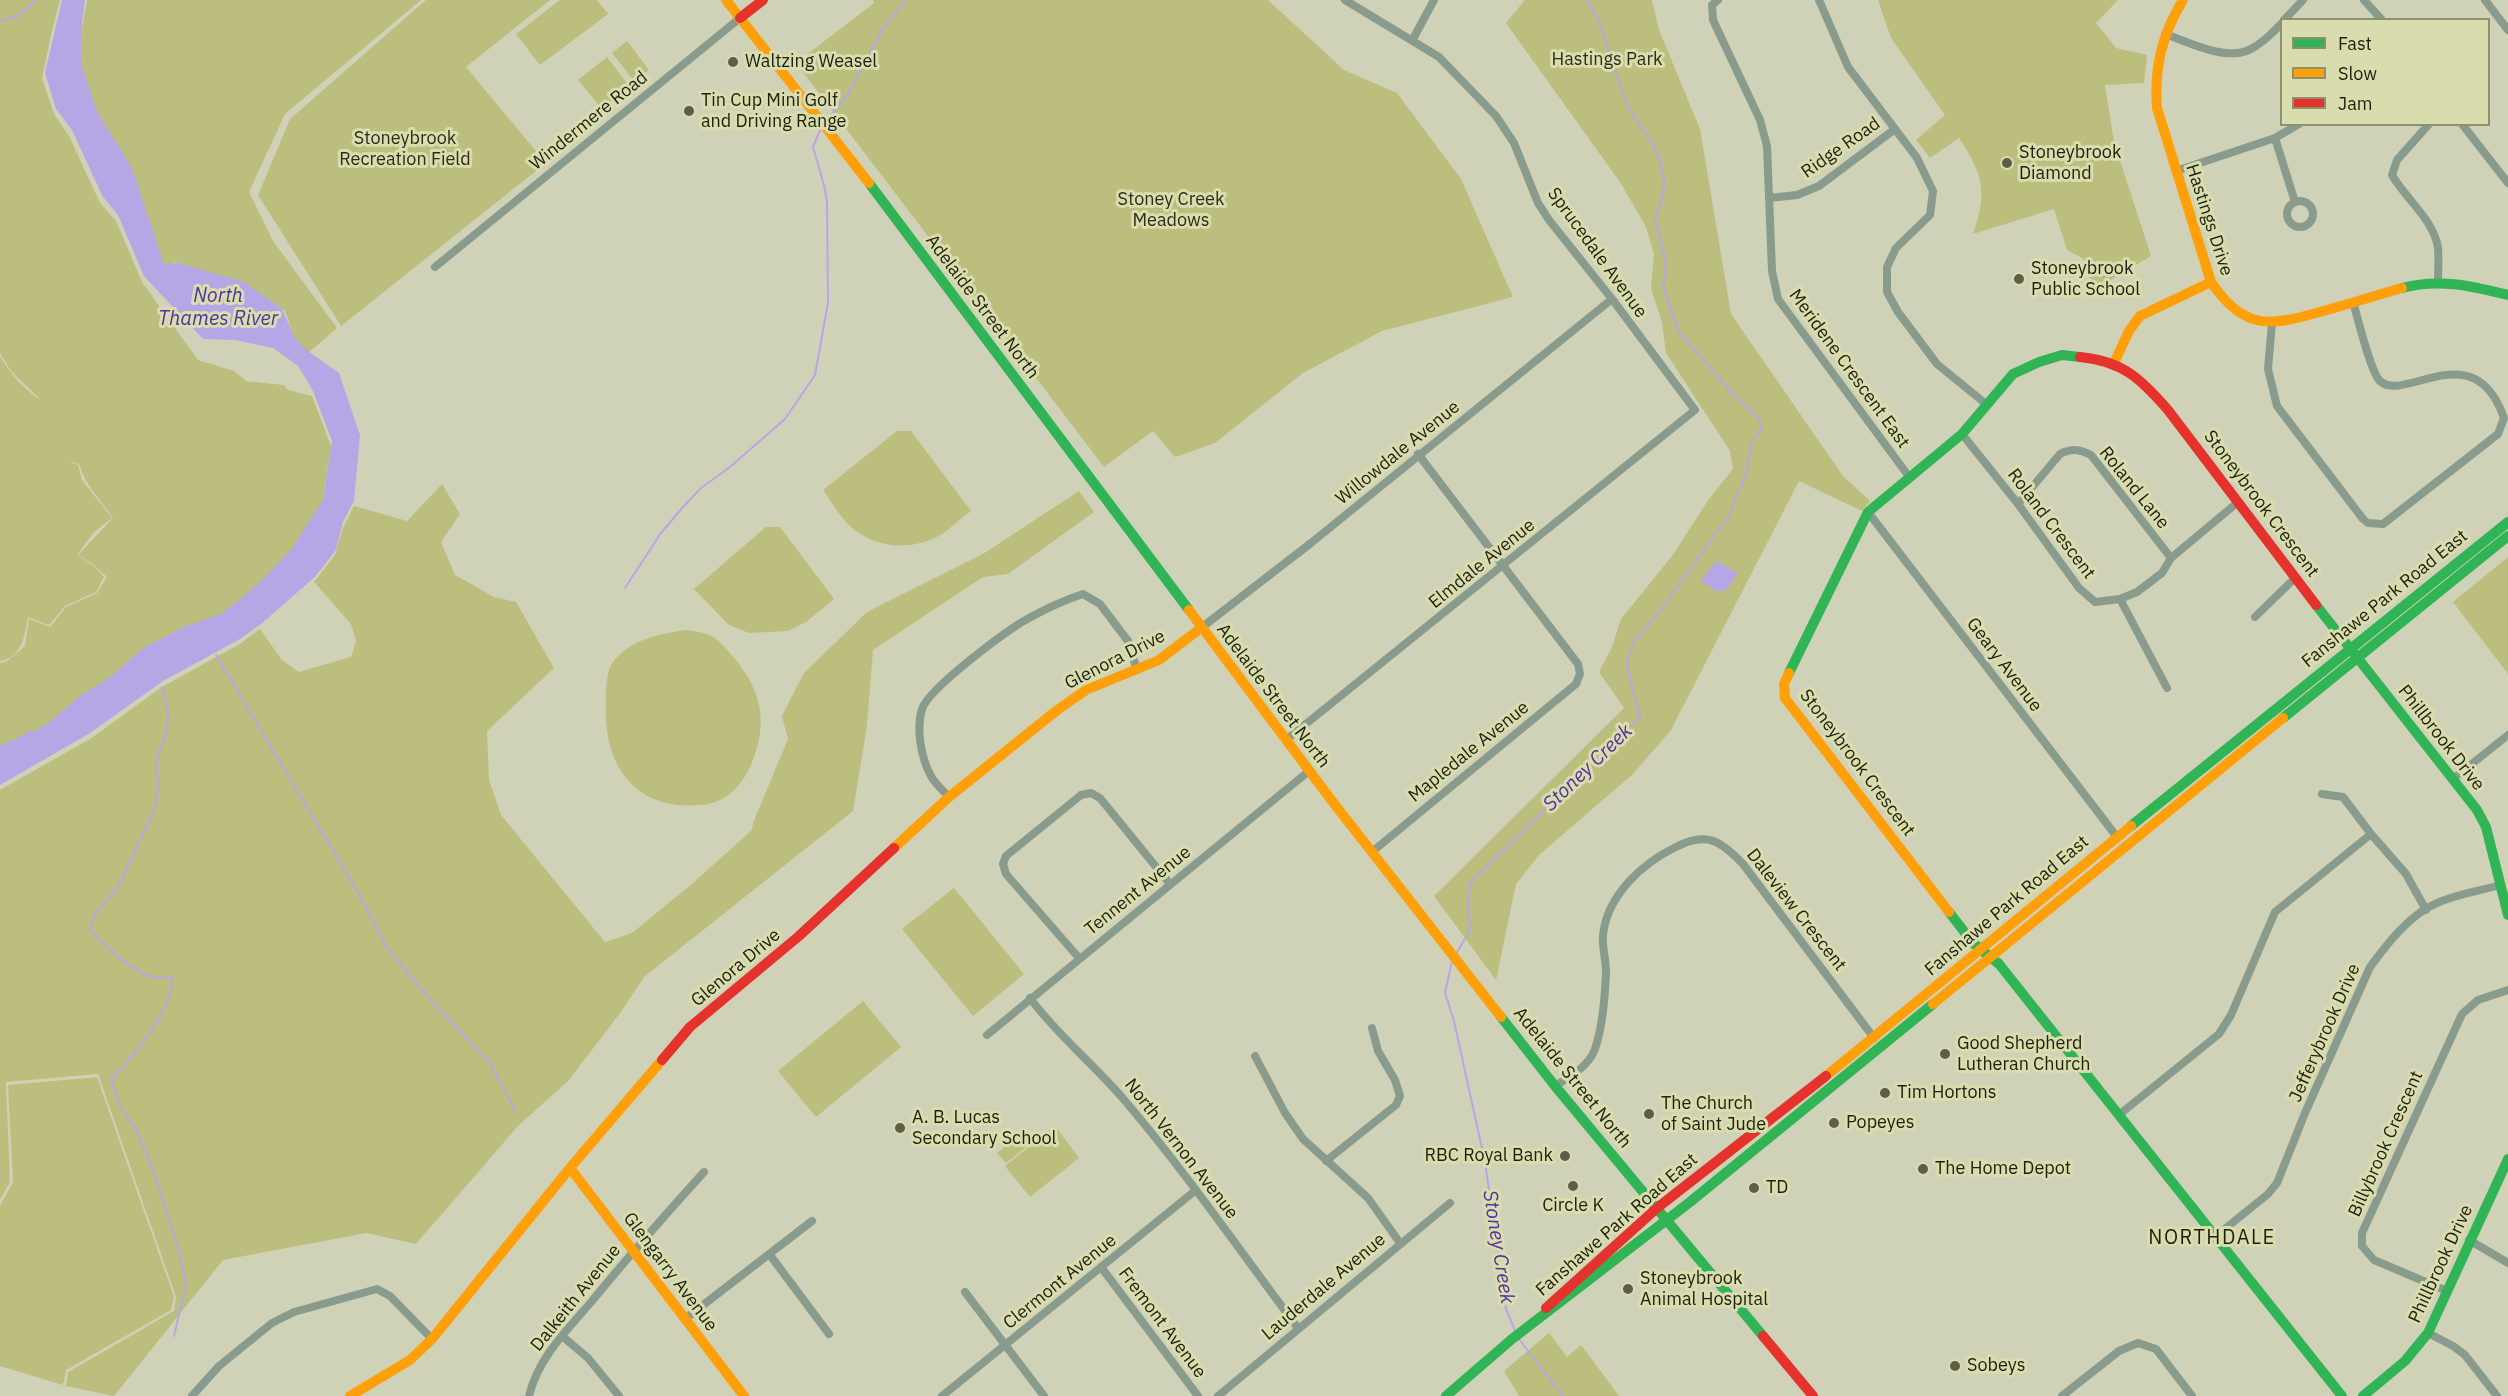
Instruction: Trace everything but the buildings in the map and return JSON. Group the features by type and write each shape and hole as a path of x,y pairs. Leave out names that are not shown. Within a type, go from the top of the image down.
{"street":[{"name":"Adelaide Street North","path":"726,0 856,166 1309,771 1555,1086 1813,1396"},
{"name":"Windermere Road","path":"435,267 763,0"},
{"name":"Sprucedale Avenue","path":"1345,0 1413,39 1439,57 1501,122 1514,143 1538,203 1695,410"},
{"path":"1413,39 1434,0"},
{"name":"Meridene Crescent East","path":"1718,0 1712,5 1713,20 1760,120 1767,146 1772,271 1778,299 1910,478"},
{"path":"1820,0 1848,67 1917,158 1933,191 1930,215 1896,248 1887,267 1887,291 1898,312 1937,364 1986,404"},
{"name":"Hastings Drive","path":"2183,0 2173,15 2157,57 2154,83 2157,108 2211,282 2224,303 2240,314 2272,323 2288,322 2414,283 2438,281 2508,295"},
{"path":"2286,18 2303,0"},
{"path":"2364,0 2380,18"},
{"path":"2485,0 2507,28"},
{"path":"2165,34 2229,54 2247,51 2264,40 2280,24"},
{"path":"2176,171 2275,138 2296,126"},
{"path":"2427,126 2397,160 2392,175 2429,225 2438,246 2438,281"},
{"path":"2464,126 2508,183"},
{"name":"Ridge Road","path":"1769,198 1797,195 1820,186 1895,129"},
{"path":"2275,138 2295,202"},
{"path":"2114,363 2128,331 2140,316 2211,282"},
{"name":"Willowdale Avenue","path":"1201,628 1311,543 1612,299"},
{"path":"2272,323 2268,369 2277,406 2363,519 2368,523 2383,524 2498,434 2504,418 2481,384 2464,376 2445,374 2403,386 2391,386 2380,381 2373,370 2353,302"},
{"name":"Stoneybrook Crescent","path":"2342,1396 2120,1114 1992,956 1973,943 1785,698 1784,684 1868,512 1962,434 2013,374 2038,362 2062,355 2114,363 2146,385 2353,653"},
{"name":"Elmdale Avenue","path":"1286,740 1505,566 1695,410"},
{"name":"Roland Crescent","path":"1962,434 2018,504 2079,588 2095,602 2120,599 2137,592 2162,573 2171,558 2238,502"},
{"name":"Roland Lane","path":"2018,504 2060,454 2068,449 2082,450 2091,455 2171,558"},
{"path":"1418,454 1505,566"},
{"name":"Geary Avenue","path":"1868,512 2116,837"},
{"name":"Fanshawe Park Road East","path":"1446,1396 1533,1322 1565,1300 1667,1219 1992,956 2508,522"},
{"name":"Fanshawe Park Road East","path":"1533,1322 1559,1294 1657,1208 1874,1038 2116,837 2508,536"},
{"name":"Mapledale Avenue","path":"1373,851 1576,684 1580,674 1578,664 1505,566"},
{"path":"2255,616 2296,578"},
{"path":"949,797 931,777 924,757 919,729 922,708 932,693 1027,619 1083,594 1100,604 1128,641 1137,670"},
{"path":"2120,599 2167,688"},
{"name":"Glenora Drive","path":"350,1396 411,1360 432,1339 570,1168 690,1028 799,936 949,797 1056,711 1086,690 1137,670 1172,652 1201,628"},
{"name":"Phillbrook Drive","path":"2353,653 2477,810 2486,827 2508,915"},
{"path":"2453,779 2508,735"},
{"name":"Tennent Avenue","path":"987,1035 1029,998 1309,771"},
{"path":"1079,958 1006,874 1003,864 1006,856 1082,795 1091,793 1100,798 1170,884"},
{"path":"2322,794 2343,797 2406,874 2426,910"},
{"path":"2120,1114 2218,1034 2231,1015 2276,912 2371,834"},
{"name":"Daleview Crescent","path":"1555,1086 1583,1066 1595,1051 1600,1029 1606,971 1603,936 1610,907 1631,879 1660,854 1691,839 1712,839 1728,848 1736,856 1874,1038"},
{"name":"Jefferybrook Drive","path":"2216,1236 2268,1194 2277,1183 2305,1113 2370,967 2400,931 2436,903 2500,885"},
{"name":"Billybrook Crescent","path":"2448,1291 2374,1260 2362,1246 2362,1233 2462,1014 2478,1000 2508,990"},
{"name":"North Vernon Avenue","path":"1029,998 1050,1025 1103,1075 1196,1190 1298,1328"},
{"path":"1326,1161 1396,1105 1400,1096 1395,1080 1378,1051 1372,1028"},
{"path":"1255,1056 1285,1113 1303,1138 1368,1198 1400,1244"},
{"name":"Phillbrook Drive","path":"2363,1396 2405,1361 2428,1333 2508,1159"},
{"name":"Glengarry Avenue","path":"570,1168 744,1396"},
{"name":"Dalkeith Avenue","path":"529,1396 534,1377 562,1336 633,1251 704,1172"},
{"name":"Clermont Avenue","path":"942,1396 1196,1190"},
{"name":"Lauderdale Avenue","path":"1218,1396 1450,1203"},
{"path":"685,1319 812,1221"},
{"path":"2469,1240 2508,1263"},
{"path":"770,1255 829,1334"},
{"name":"Fremont Avenue","path":"1101,1268 1198,1396"},
{"path":"192,1396 219,1366 272,1323 294,1312 361,1292 378,1289 390,1296 432,1339"},
{"path":"965,1292 1044,1396"},
{"path":"2428,1333 2465,1355 2497,1396"},
{"path":"562,1336 588,1358 619,1396"},
{"path":"2062,1396 2119,1351 2138,1343 2156,1349 2192,1396"}],"green space":[{"path":"0,0 60,0 42,78 54,114 69,136 100,203 116,221 142,282 198,360 234,371 246,381 284,385 288,390 312,396 331,446 322,505 289,554 258,587 233,608 110,679 45,729 0,750 0,663 6,662 25,646 29,619 50,627 66,607 97,593 107,577 94,565 78,555 113,518 89,486 79,464 66,460 78,465 82,480 112,518 93,533 77,555 94,566 104,577 96,592 65,606 49,625 28,617 24,638 18,650 7,659 0,661 0,356 18,381 41,400 11,371 0,353"},
{"path":"87,0 421,0 285,114 249,192 273,241 337,328 307,354 296,343 285,311 245,284 176,262 163,268 97,116 81,67 82,28"},
{"name":"Stoneybrook Recreation Field","path":"426,0 550,0 466,67 546,163 341,326 258,195 290,119"},
{"path":"560,0 597,0 608,14 540,65 516,34"},
{"name":"Stoney Creek Meadows","path":"873,0 1268,0 1344,70 1397,93 1461,179 1513,297 1382,331 1303,373 1215,443 1175,457 1153,431 1104,467 796,63 874,3"},
{"name":"Hastings Park","path":"1525,0 1652,0 1659,30 1700,129 1731,314 1843,476 1870,501 1862,511 1799,481 1671,730 1633,774 1539,855 1516,884 1496,980 1434,896 1624,708 1599,672 1612,647 1621,619 1672,556 1709,499 1733,469 1730,451 1666,353 1662,323 1651,288 1654,254 1646,227 1622,185 1506,23"},
{"path":"1878,0 2118,0 2096,23 2116,48 2147,55 2144,83 2105,85 2114,142 2151,256 2094,290 2084,259 2067,250 2054,209 1973,234 1981,206 1981,184 1978,173 1959,138 1930,158 1916,140 1945,115 1891,38"},
{"path":"627,41 649,70 634,81 612,53"},
{"path":"607,57 630,87 602,109 578,80"},
{"path":"897,431 911,431 971,511 942,534 918,544 893,545 869,539 848,524 823,490"},
{"path":"442,484 460,514 441,542 455,575 494,597 516,602 554,668 487,731 489,780 501,815 605,942 632,933 752,830 788,739 782,716 804,673 867,612 983,554 1079,491 1094,512 1008,574 983,577 873,650 867,726 853,811 644,977 621,1012 568,1081 518,1126 416,1244 366,1233 223,1260 114,1396 66,1386 68,1372 174,1311 176,1297 98,1074 6,1082 10,1182 0,1200 0,790 90,739 162,687 240,644 260,629 282,660 299,672 351,657 356,641 351,624 314,582 335,555 343,528 354,506 407,521"},
{"path":"766,527 780,527 834,599 806,622 788,631 749,633 729,625 694,589"},
{"path":"2508,557 2508,674 2453,602"},
{"path":"686,630 709,635 726,649 752,684 760,709 760,736 747,773 732,792 710,804 678,805 657,800 641,792 627,779 617,764 610,746 606,725 607,681 613,662 628,648 646,639"},
{"path":"954,888 1024,974 973,1016 902,929"},
{"path":"863,1001 901,1047 816,1117 778,1071"},
{"path":"97,1077 174,1297 171,1310 66,1370 63,1385 0,1366 0,1206 13,1182 8,1085"},
{"path":"1055,1126 1079,1158 1030,1197 1005,1166"},
{"path":"1021,1134 1030,1144 1006,1163 997,1153"},
{"path":"1549,1333 1567,1357 1581,1345 1619,1396 1519,1396 1504,1371"}],"water":[{"name":"North Thames River","path":"62,0 85,0 81,63 97,112 132,168 164,264 179,263 244,282 282,309 296,340 339,373 360,435 354,501 343,522 336,550 315,577 261,624 240,639 163,681 90,733 0,785 0,746 28,731 33,732 46,725 81,695 112,676 143,648 186,626 221,614 259,583 291,550 323,500 332,441 313,391 298,366 273,348 235,340 203,339 144,276 118,215 103,197 72,130 56,109 45,73"},
{"path":"1716,561 1738,573 1727,589 1718,592 1701,581"}],"waterway":[{"path":"0,21 16,17 36,0"},
{"path":"831,115 847,96 885,25 906,0"},
{"name":"Stoney Creek","path":"1456,954 1470,930 1468,906 1470,883 1640,717 1626,664 1634,641 1658,614 1730,514 1746,473 1752,443 1762,428 1758,418 1732,393 1680,333 1671,312 1663,284 1666,264 1655,217 1664,192 1659,156 1623,95 1605,39 1587,0"},
{"path":"625,588 661,533 683,507 701,488 730,467 785,419 815,375 828,303 827,202 813,147 821,128"},
{"path":"216,655 359,894 387,948 435,1005 490,1063 516,1112"},
{"path":"162,687 169,715 166,732 156,760 158,783 155,808 118,887 94,915 90,928 130,966 154,977 171,977 171,988 160,1016 140,1046 111,1079 118,1102 138,1134 155,1174 181,1259 186,1284 174,1336"},
{"name":"Stoney Creek","path":"1452,961 1445,993 1454,1021 1485,1162 1506,1309 1515,1331"},
{"name":"Stoney Creek","path":"1519,1339 1563,1396"}],"traffic: fast":[{"path":"869,183 1189,610"},
{"path":"2402,288 2442,283 2508,295"},
{"path":"1789,673 1868,512 1962,434 2013,374 2062,355 2080,357"},
{"path":"2131,826 2508,522"},
{"path":"2283,718 2508,536"},
{"path":"2316,605 2477,810 2486,827 2508,915"},
{"path":"1949,912 1973,943 1999,964 2342,1396"},
{"path":"1446,1396 1512,1339 1690,1202 1933,1004"},
{"path":"1501,1017 1555,1086 1763,1336"},
{"path":"2363,1396 2405,1361 2428,1333 2508,1159"}],"traffic: slow":[{"path":"726,0 869,183"},
{"path":"2183,0 2170,26 2161,52 2158,65 2157,108 2211,282 2224,299 2237,310 2249,318 2262,321 2291,319 2402,288"},
{"path":"2114,363 2129,331 2140,316 2211,282"},
{"path":"1189,610 1332,801 1501,1017"},
{"path":"894,848 949,797 1056,711 1086,690 1159,660 1201,628"},
{"path":"1789,673 1784,684 1785,698 1949,912"},
{"path":"1933,1004 2283,718"},
{"path":"1826,1076 2131,826"},
{"path":"350,1396 410,1360 432,1339 570,1168 662,1060"},
{"path":"570,1168 744,1396"}],"traffic: jam":[{"path":"740,18 763,0"},
{"path":"2080,357 2120,367 2140,381 2158,399 2316,605"},
{"path":"662,1060 690,1027 799,936 894,848"},
{"path":"1546,1308 1657,1208 1826,1076"},
{"path":"1763,1336 1813,1396"}],"place":[{"name":"Waltzing Weasel","path":"733,62"},
{"name":"Tin Cup Mini Golf and Driving Range","path":"689,111"},
{"name":"Stoneybrook Diamond","path":"2007,163"},
{"name":"Stoneybrook Public School","path":"2019,279"},
{"name":"Good Shepherd Lutheran Church","path":"1945,1054"},
{"name":"Tim Hortons","path":"1885,1093"},
{"name":"The Church of Saint Jude","path":"1649,1114"},
{"name":"Popeyes","path":"1834,1123"},
{"name":"A. B. Lucas Secondary School","path":"900,1128"},
{"name":"RBC Royal Bank","path":"1565,1156"},
{"name":"The Home Depot","path":"1923,1169"},
{"name":"Circle K","path":"1573,1186"},
{"name":"TD","path":"1754,1188"},
{"name":"Stoneybrook Animal Hospital","path":"1628,1289"},
{"name":"Sobeys","path":"1955,1366"}],"district":[{"name":"NORTHDALE","path":"2212,1238"}]}
